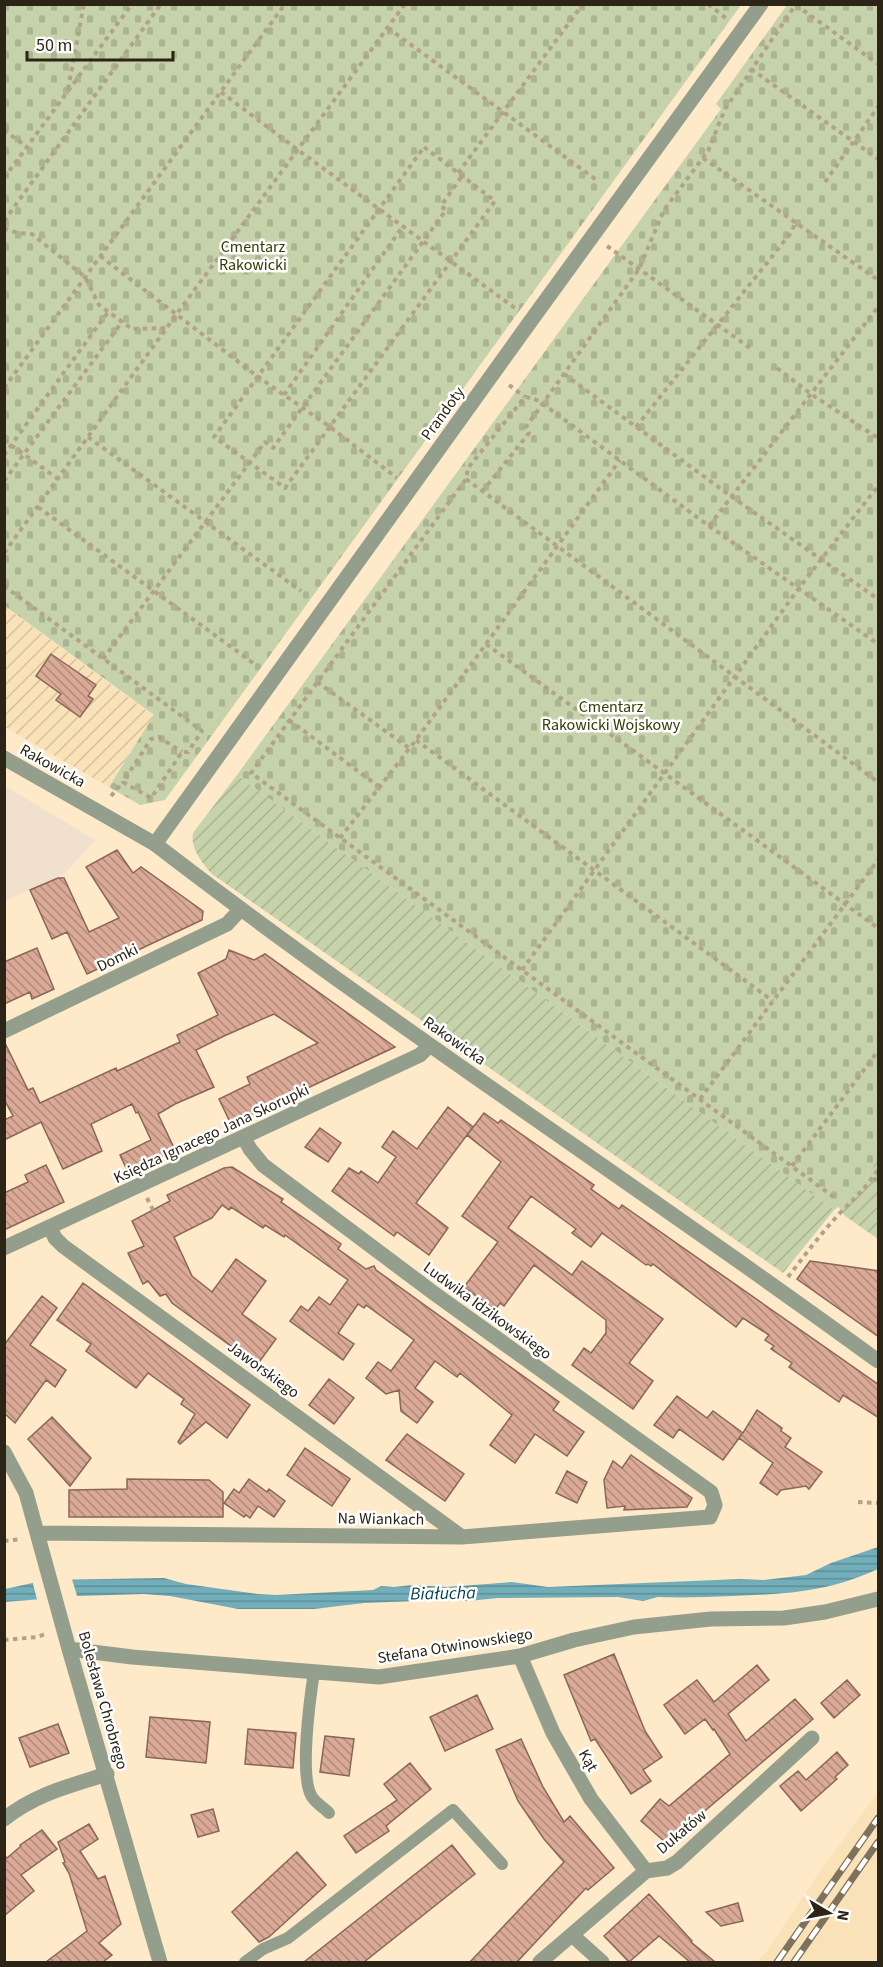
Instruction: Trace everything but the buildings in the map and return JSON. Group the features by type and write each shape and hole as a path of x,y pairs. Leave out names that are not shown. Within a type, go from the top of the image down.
{"street":[{"name":"Prandoty","path":"155,844 761,4"},
{"name":"Rakowicka","path":"4,758 155,844 240,910 780,1288 879,1361"},
{"name":"Domki","path":"4,1031 227,924 240,910"},
{"name":"Księdza Ignacego Jana Skorupki","path":"4,1248 420,1055 430,1045"},
{"name":"Ludwika Idzikowskiego","path":"244,1138 263,1165 435,1294 711,1492 715,1505"},
{"name":"Jaworskiego","path":"50,1227 55,1238 63,1246 462,1537"},
{"name":"Bolesława Chrobrego","path":"4,1452 26,1493 40,1539 158,1961"},
{"name":"Na Wiankach","path":"40,1539 462,1537 710,1517 715,1505"},
{"name":"Stefana Otwinowskiego","path":"69,1649 132,1657 379,1677 520,1656 574,1640 634,1627 711,1619 784,1618 825,1612 879,1599"},
{"name":"Kąt","path":"520,1656 553,1733 591,1799 646,1871"},
{"name":"Dukatów","path":"540,1962 646,1871 667,1868 677,1862 812,1738"},
{"path":"4,1819 42,1795 107,1774"},
{"path":"572,1935 602,1962"}],"lane":[{"path":"314,1672 307,1730 306,1772 312,1797 329,1813"},
{"path":"245,1962 263,1949 288,1938 453,1810 502,1864"}],"path":[{"path":"67,93 84,4"},
{"path":"5,175 132,4"},
{"path":"5,219 161,4"},
{"path":"4,388 285,4"},
{"path":"4,553 405,4"},
{"path":"103,659 265,442 273,448 446,210 441,206 460,175 503,112 583,4"},
{"path":"708,4 727,19"},
{"path":"482,492 529,433 526,427 639,269 664,210 708,151 725,109 796,5 879,64"},
{"path":"388,28 597,181"},
{"path":"751,69 879,159"},
{"path":"221,92 522,313"},
{"path":"825,182 879,107"},
{"path":"4,130 27,147"},
{"path":"424,147 495,201 285,488 213,437 378,209 424,147"},
{"path":"703,158 879,280"},
{"path":"636,427 790,234 796,222"},
{"path":"284,396 403,226"},
{"path":"4,228 18,233 32,234 85,277 99,304 132,329 168,328"},
{"path":"608,246 750,348"},
{"path":"100,256 257,376 401,480"},
{"path":"710,526 879,307"},
{"path":"4,455 108,312"},
{"path":"4,480 122,322"},
{"path":"777,368 810,394 879,438"},
{"path":"564,374 732,497 879,599"},
{"path":"509,385 525,397 533,398 543,404 710,526 879,644"},
{"path":"525,397 468,468 466,479 251,773 834,1197"},
{"path":"88,437 301,591"},
{"path":"4,440 58,479"},
{"path":"340,837 416,740 620,460"},
{"path":"466,479 879,782"},
{"path":"522,969 799,588 879,486"},
{"path":"38,507 256,665"},
{"path":"4,586 202,731 189,752 182,752 159,737 151,739 111,796"},
{"path":"486,644 879,928"},
{"path":"317,682 408,748"},
{"path":"289,720 378,786"},
{"path":"416,740 773,1001"},
{"path":"123,782 151,798 182,752"},
{"path":"700,1099 879,860"},
{"path":"792,1166 879,1051"},
{"path":"790,1275 829,1226 860,1198 879,1170"},
{"path":"873,1178 879,1182"},
{"path":"146,1197 153,1210"},
{"path":"858,1502 879,1503"},
{"path":"4,1640 37,1637 64,1628"}],"shaded area":[{"path":"4,606 154,716 109,787 5,727"},
{"path":"5,786 95,840 64,874 5,901"},
{"path":"878,1792 878,1962 756,1962 767,1951 827,1861"}],"green space":[{"name":"Cmentarz Rakowicki","path":"5,4 741,5 165,800 140,805 109,787 154,715 5,606"},
{"name":"Cmentarz Rakowicki Wojskowy","path":"787,5 878,5 878,1159 857,1192 834,1210 237,775 721,109 716,104"},
{"path":"237,775 834,1210 783,1273 212,874 195,850 193,833"},
{"path":"878,1159 878,1239 845,1216 838,1206 857,1192"}],"water":[{"name":"Białucha","path":"878,1547 878,1569 860,1577 825,1587 771,1594 658,1597 643,1601 618,1597 498,1598 468,1601 364,1603 314,1609 238,1609 170,1596 144,1594 5,1602 5,1589 46,1580 164,1578 186,1584 276,1595 373,1590 381,1586 412,1585 447,1587 512,1582 548,1587 764,1580 806,1575 831,1563"}],"pier":[{"path":"71,1576 78,1599 38,1603 32,1580"}],"railway":[{"path":"777,1962 878,1818"},
{"path":"794,1962 878,1842"}]}
